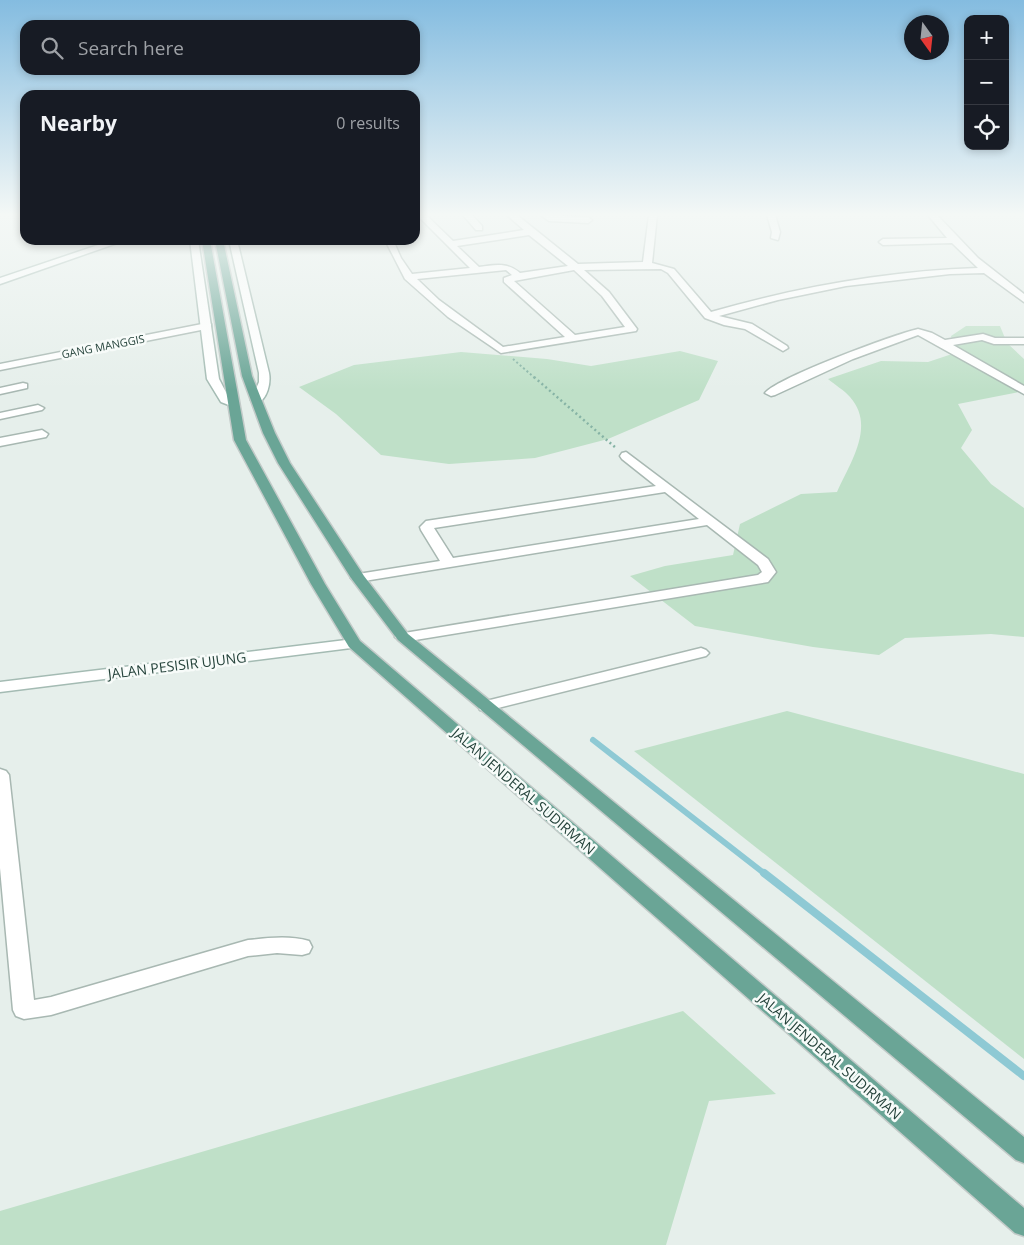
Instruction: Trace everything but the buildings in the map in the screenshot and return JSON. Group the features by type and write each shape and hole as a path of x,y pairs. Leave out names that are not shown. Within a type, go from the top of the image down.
{"main road":[{"name":"JALAN JENDERAL SUDIRMAN","path":"214,273 238,377 256,400 269,433 284,462 358,578 403,637 1024,1152"},
{"name":"JALAN JENDERAL SUDIRMAN","path":"224,273 238,377 234,404 240,440 318,584 354,644 1024,1224"}],"street":[{"path":"0,281 24,273"},
{"path":"199,273 213,380 225,400 234,404"},
{"path":"241,273 264,373 265,382 256,400"},
{"path":"406,273 425,293 501,350 571,337 632,329 616,304 584,273"},
{"path":"408,277 447,273"},
{"path":"515,273 518,276"},
{"path":"537,273 507,280 571,337"},
{"path":"672,273 709,316 728,323 748,326 783,348"},
{"path":"709,316 769,299 870,279 935,273"},
{"path":"989,273 1024,299"},
{"name":"GANG MANGGIS","path":"0,367 207,326"},
{"path":"771,393 849,357 918,332 928,335 1024,391"},
{"path":"942,344 984,337 994,341 1024,341"},
{"path":"0,391 23,386"},
{"path":"0,416 38,408"},
{"path":"0,442 42,434"},
{"path":"403,637 763,579 769,572 763,562 626,456"},
{"path":"449,564 428,530 431,524 667,488"},
{"path":"358,578 710,521"},
{"name":"JALAN PESISIR UJUNG","path":"0,687 354,644"},
{"path":"486,706 701,653"},
{"path":"0,775 24,1010 51,1006 248,948 278,945 302,947"}],"path":[{"path":"501,350 626,456"}],"green space":[{"path":"966,326 1000,326 1007,343 1024,359 1024,391 958,404 972,430 961,448 991,484 1024,508 1024,637 991,634 905,638 879,655 813,647 695,626 630,576 665,566 733,555 740,524 801,494 837,492 854,457 861,432 861,420 857,408 850,397 828,379 881,361 928,362 955,353 951,336"},
{"path":"680,351 718,361 699,400 608,439 535,458 449,464 381,455 336,414 299,387 354,365 461,352 547,359 591,366"},
{"path":"787,711 1024,774 1024,1059 634,751"},
{"path":"683,1011 776,1094 709,1101 666,1245 0,1245 0,1211"}],"waterway":[{"path":"593,740 765,874"},
{"path":"764,873 1024,1076"}]}
